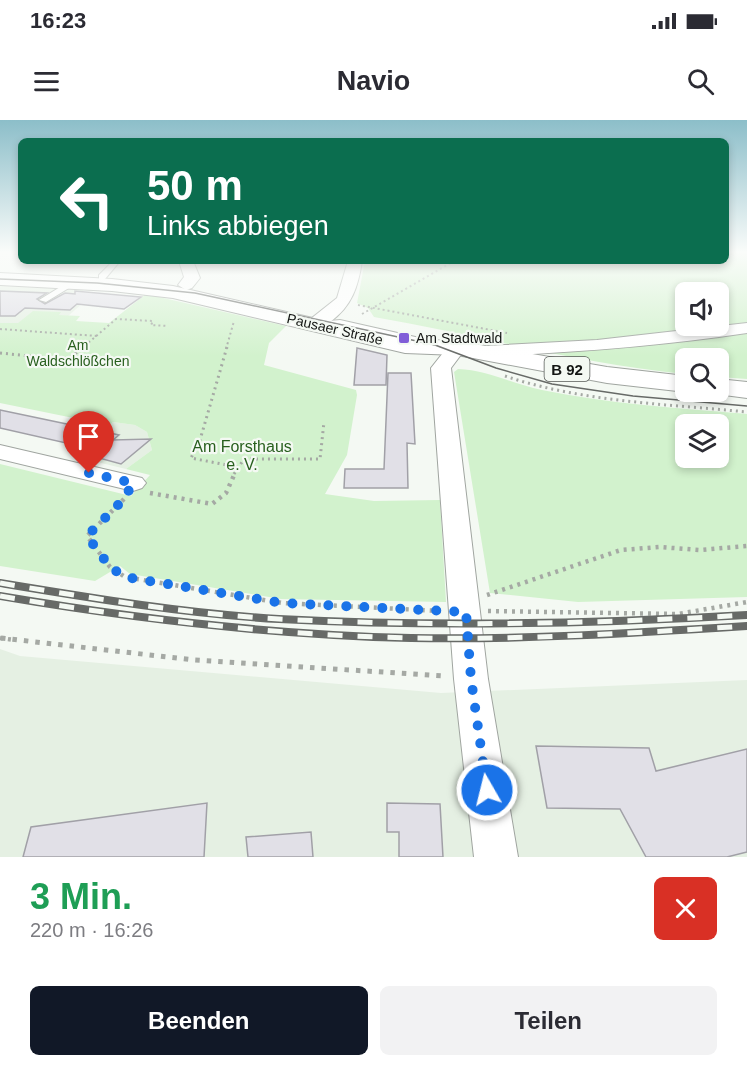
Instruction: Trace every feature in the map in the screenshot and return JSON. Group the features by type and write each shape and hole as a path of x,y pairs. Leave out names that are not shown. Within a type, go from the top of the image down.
{"main road":[{"name":"Pausaer Straße","path":"136,287 242,307 332,315"},
{"name":"Pausaer Straße","path":"198,287 420,331 607,375 675,383"},
{"path":"729,388 747,390"}],"street":[{"path":"332,315 350,294 351,287"},
{"name":"Pausaer Straße","path":"460,342 597,346 747,328"},
{"path":"460,342 441,368 471,679 496,857"},
{"path":"0,453 131,486"}],"lane":[{"path":"43,300 50,299 67,287"}],"path":[{"path":"361,314 376,308 404,287"},
{"path":"237,467 191,458 200,440 235,319 242,307"},
{"path":"332,315 376,308 454,324 460,342"},
{"path":"0,353 68,360 116,319 153,321 151,325 168,326"},
{"path":"0,329 97,336"},
{"path":"324,422 320,459 250,458 240,462 228,493 212,504 131,486 124,499 87,536 110,567 125,577 282,603 466,612 678,614 747,602"},
{"path":"466,612 490,593 621,550 660,547 699,550 747,546"},
{"path":"0,638 194,660 471,679"}],"shaded area":[{"path":"0,287 84,290 70,301 84,302 68,316 58,315 18,323 0,323"},
{"path":"113,422 135,425 147,432 152,450 126,469 72,456"},
{"path":"0,649 20,656 441,693 747,680 747,857 0,857"}],"green space":[{"path":"360,287 675,287 675,336 729,336 729,287 747,287 747,379 729,378 729,348 675,348 675,373 568,356 374,317 368,308 357,303"},
{"name":"Am Forsthaus e. V.","path":"146,294 286,326 269,343 264,365 356,390 347,455 325,494 374,501 440,500 446,602 281,599 130,574 120,566 95,581 0,566 0,464 131,496 150,475 126,469 152,450 147,432 135,425 113,422 101,432 97,425 88,421 0,403 0,323 18,323 33,311 61,312 59,315 80,316 76,321 109,323"},
{"path":"458,369 479,372 542,390 593,399 747,414 747,597 578,602 490,593 454,372"}],"building":[{"path":"0,291 47,293 37,299 45,304 65,293 75,294 75,291 141,297 124,309 77,304 70,310 25,308 15,316 0,316"},
{"path":"357,348 387,355 386,385 354,385"},
{"path":"388,373 411,373 415,444 407,443 408,488 344,488 345,469 384,469"},
{"path":"0,410 119,435 113,440 151,439 121,464 77,452 84,447 0,428"},
{"path":"536,746 649,748 656,771 747,749 747,852 727,857 646,857 620,809 547,808"},
{"path":"207,803 204,857 23,857 31,827"},
{"path":"387,803 440,804 443,857 399,857 399,832 387,832"},
{"path":"311,832 313,857 248,857 246,837"}],"tram line":[{"path":"140,287 195,293 435,345 496,368 552,384 633,396 747,406"}],"railway":[{"path":"0,583 104,600 279,619 396,623 513,623 630,621 747,615"},
{"path":"0,596 102,612 205,624 359,636 537,637 747,626"}],"place":[{"name":"Am Stadtwald","path":"404,338"}],"route":[{"path":"89,473 133,483 124,499 87,536 110,567 125,577 154,580 198,591 282,603 466,612 471,679 487,790"}],"park label":[{"name":"Am Waldschlößchen","path":"78,354"}]}
